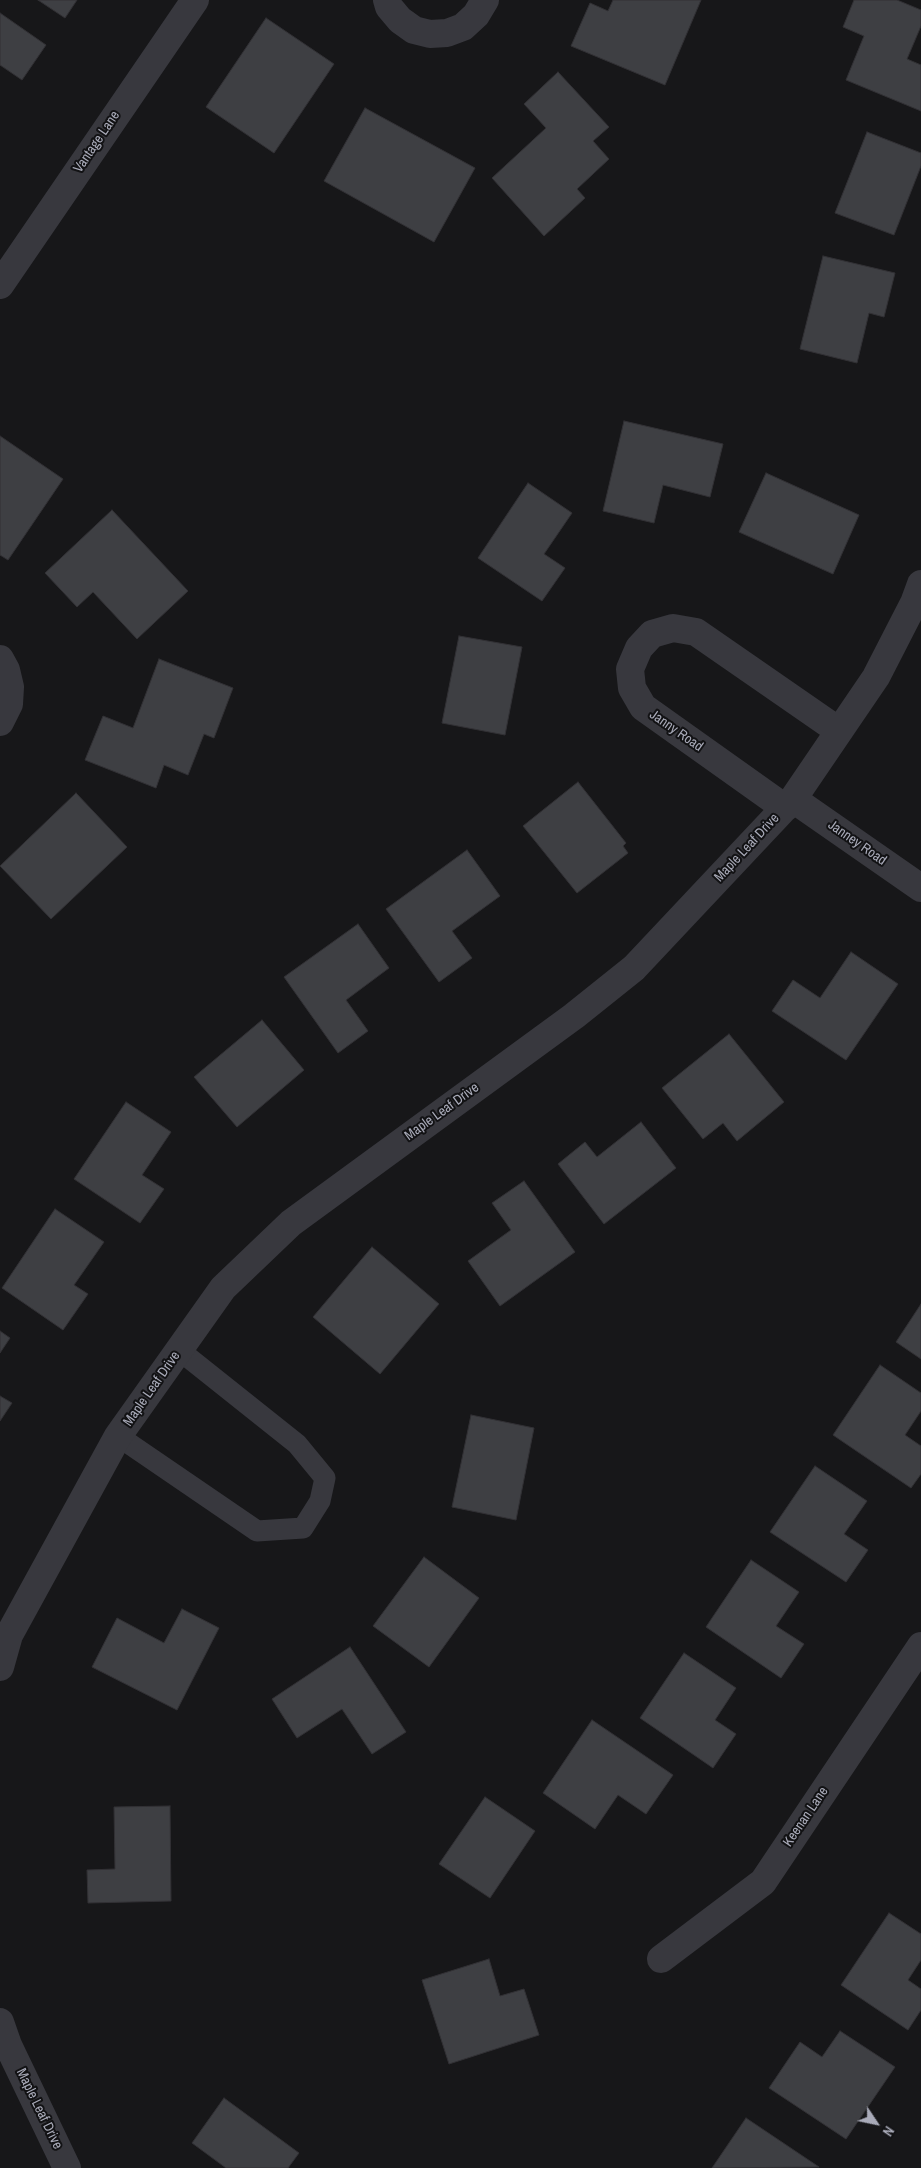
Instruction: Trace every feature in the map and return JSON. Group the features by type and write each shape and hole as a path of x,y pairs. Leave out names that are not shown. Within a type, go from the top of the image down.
{"street":[{"name":"Vantage Lane","path":"0,285 195,0"},
{"path":"386,0 400,20 414,30 430,34 447,33 463,26 476,15 485,0"},
{"name":"Maple Leaf Drive","path":"0,1667 8,1635 118,1436 223,1288 292,1223 574,1016 634,968 789,803 876,677 914,603 921,584"},
{"name":"Janny Road","path":"789,803 642,707 632,688 630,669 639,648 652,634 673,628 696,632 839,731"},
{"path":"0,659 6,670 10,687 9,704 0,722"},
{"name":"Janney Road","path":"789,803 921,888"},
{"name":"Keenan Lane","path":"661,1959 763,1882 921,1646"},
{"name":"Maple Leaf Drive","path":"0,2022 8,2045 67,2168"}],"lane":[{"path":"118,1436 257,1531 303,1528 320,1501 325,1478 297,1444 179,1350"}],"building":[{"path":"38,0 77,0 65,18"},
{"path":"613,0 701,0 665,85 571,46 590,3 608,11"},
{"path":"854,0 897,0 921,10 921,26 907,59 921,65 921,111 846,80 864,36 843,27"},
{"path":"0,13 46,45 22,80 0,65"},
{"path":"266,18 334,64 274,153 206,107"},
{"path":"558,72 609,127 593,141 609,159 577,189 585,198 544,236 492,178 546,128 524,104"},
{"path":"365,108 475,168 434,242 324,181"},
{"path":"867,132 921,153 921,166 894,235 835,213"},
{"path":"823,256 895,273 884,317 869,313 857,363 800,349"},
{"path":"624,421 723,444 710,497 663,485 654,523 603,511"},
{"path":"0,436 63,479 8,560 0,555"},
{"path":"766,473 859,515 833,574 739,532"},
{"path":"528,483 572,513 544,554 565,568 542,601 478,558"},
{"path":"112,510 188,591 137,639 93,592 77,607 45,573"},
{"path":"459,636 522,647 505,735 442,723"},
{"path":"159,659 233,688 214,738 204,734 188,775 164,765 156,788 85,760 103,716 133,728"},
{"path":"578,782 626,843 623,846 628,853 577,893 523,826"},
{"path":"76,793 127,847 51,919 0,866"},
{"path":"467,850 500,896 452,931 472,958 439,982 386,909"},
{"path":"358,924 389,968 346,1000 368,1031 338,1053 284,977"},
{"path":"851,952 898,984 846,1060 772,1011 793,980 820,998"},
{"path":"262,1020 304,1070 237,1127 194,1077"},
{"path":"729,1034 784,1102 737,1141 723,1123 703,1139 662,1088"},
{"path":"126,1102 171,1132 142,1175 164,1189 140,1223 74,1179"},
{"path":"641,1122 676,1168 604,1224 558,1164 585,1142 597,1157"},
{"path":"524,1181 575,1252 500,1306 468,1261 511,1230 492,1203"},
{"path":"55,1209 104,1242 74,1285 88,1294 63,1330 2,1288"},
{"path":"372,1247 439,1304 380,1374 313,1317"},
{"path":"921,1304 921,1359 896,1342"},
{"path":"0,1331 10,1338 0,1353"},
{"path":"880,1365 921,1393 921,1411 905,1435 921,1446 921,1474 911,1488 833,1435"},
{"path":"0,1396 12,1403 0,1421"},
{"path":"471,1415 534,1428 516,1520 452,1507"},
{"path":"815,1466 867,1501 844,1534 868,1550 846,1582 770,1532"},
{"path":"424,1557 479,1598 429,1667 373,1626"},
{"path":"751,1560 799,1592 776,1626 804,1644 781,1678 706,1627"},
{"path":"182,1609 219,1628 177,1710 92,1667 117,1618 164,1643"},
{"path":"350,1647 406,1732 372,1754 342,1709 297,1738 272,1699"},
{"path":"684,1653 736,1688 715,1720 736,1734 713,1768 640,1718"},
{"path":"592,1720 673,1775 646,1814 618,1795 595,1829 543,1793"},
{"path":"485,1797 535,1831 490,1898 439,1864"},
{"path":"170,1806 171,1901 88,1903 87,1870 115,1869 114,1807"},
{"path":"889,1913 921,1934 921,1960 908,1980 921,1989 921,2010 908,2030 841,1985"},
{"path":"489,1959 500,1996 524,1989 539,2035 449,2064 422,1980"},
{"path":"840,2031 895,2067 846,2139 769,2088 800,2042 822,2057"},
{"path":"224,2098 299,2153 288,2168 226,2168 192,2143"},
{"path":"746,2118 819,2167 712,2168"}]}
